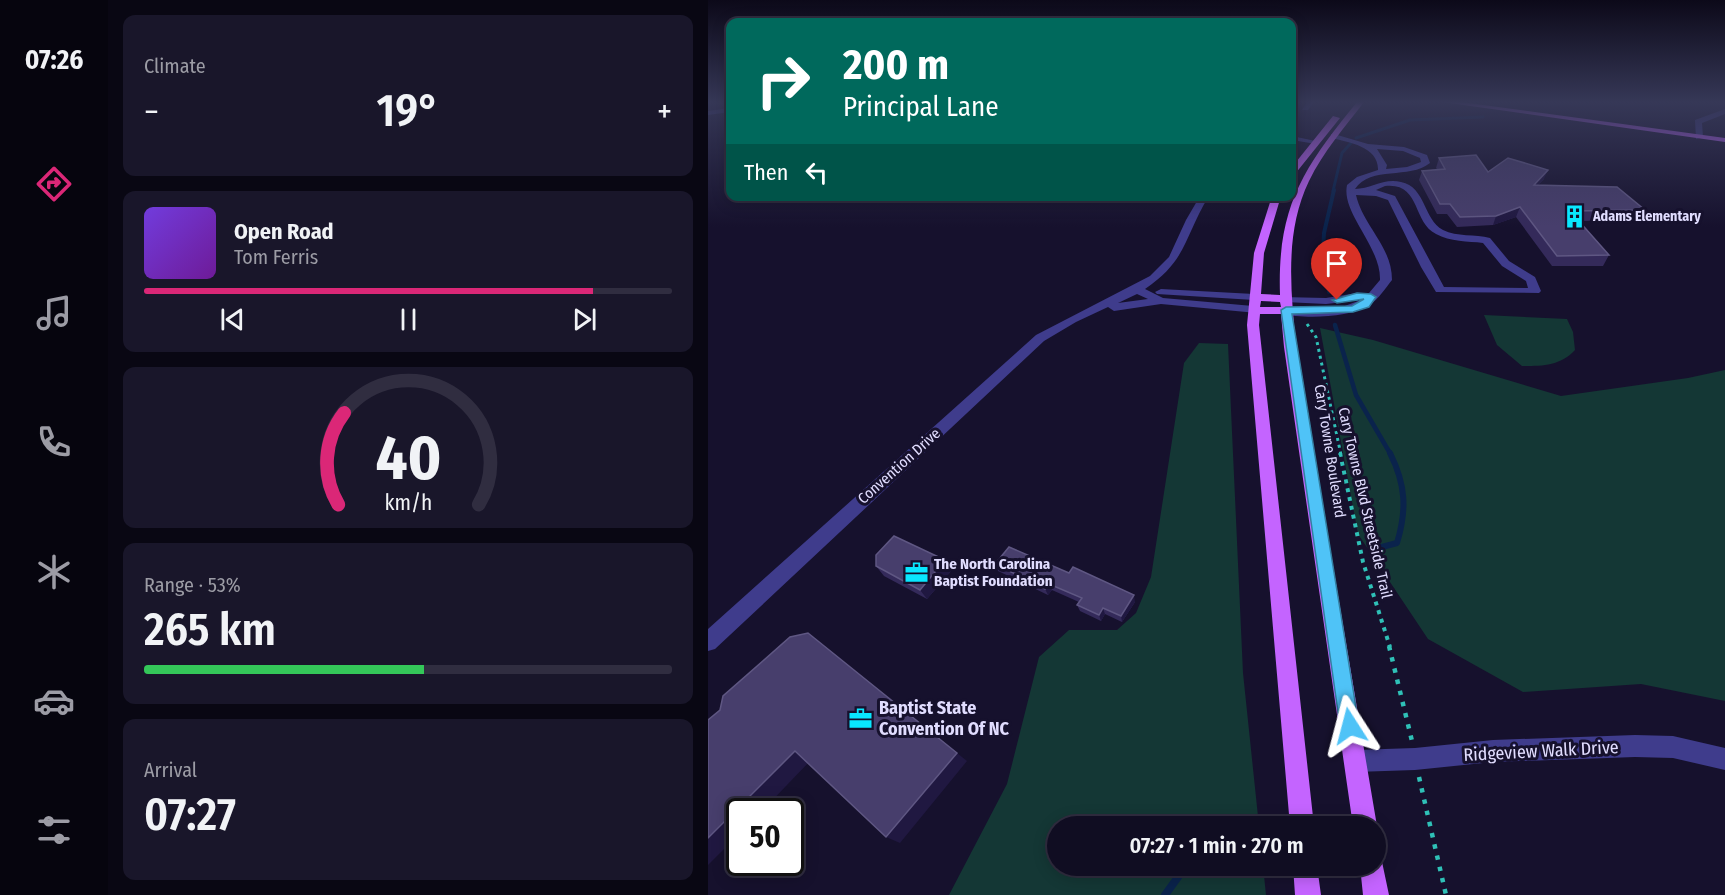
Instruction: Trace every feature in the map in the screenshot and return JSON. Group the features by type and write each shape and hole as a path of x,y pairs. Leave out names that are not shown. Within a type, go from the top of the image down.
{"main road":[{"path":"1296,167 1315,144"},
{"name":"Cary Towne Boulevard","path":"1329,144 1304,180 1297,197 1285,257 1286,305 1363,816"},
{"path":"1275,201 1259,253 1253,304 1301,816"},
{"path":"1253,304 1286,305"},
{"path":"1306,876 1308,895"},
{"path":"1373,876 1376,895"}],"street":[{"path":"1286,305 1353,309 1365,305 1383,286 1387,275 1385,264 1350,192 1350,187 1360,177 1382,169 1413,169 1426,163 1424,157 1416,152 1397,147 1360,144"},
{"path":"1368,146 1375,151 1376,157 1383,165 1382,169"},
{"path":"1350,192 1382,193 1392,198 1425,267 1440,290 1535,291 1531,279 1515,272 1501,261 1486,240 1450,235 1436,230 1413,191 1401,184 1375,186 1366,192"},
{"path":"1138,290 1172,275 1203,201"},
{"path":"1172,275 1190,292"},
{"name":"Convention Drive","path":"708,642 1040,338 1062,324 1138,290 1190,292 1253,304"},
{"name":"Convention Drive","path":"1138,290 1161,301"},
{"name":"Convention Drive","path":"1102,307 1161,301 1253,304"},
{"name":"Ridgeview Walk Drive","path":"1355,761 1415,759 1493,751 1635,746 1673,747 1725,759"}],"path":[{"name":"Cary Towne Blvd Streetside Trail","path":"1307,324 1316,337 1363,562 1392,653 1408,724"},
{"path":"1429,815 1446,895"}],"green space":[{"path":"1484,315 1567,319 1573,332 1575,350 1557,362 1522,366 1497,345"},
{"path":"1320,328 1373,340 1561,396 1688,378 1725,370 1725,701 1641,684 1523,692 1428,639 1358,534"},
{"path":"1199,343 1228,344 1243,673 1258,816 1047,816 1047,876 1264,876 1266,895 949,895 1007,784 1039,657 1069,630 1117,630 1136,613 1151,577 1184,363"}],"building":[{"name":"Adams Elementary","path":"1476,155 1488,172 1508,158 1548,170 1534,185 1617,187 1645,210 1570,211 1609,255 1557,256 1520,207 1496,216 1460,217 1450,204 1440,204 1422,171 1445,169 1439,158"},
{"name":"The North Carolina Baptist Foundation","path":"894,536 945,560 920,590 876,566 876,555"},
{"path":"1009,547 1069,573 1073,567 1134,595 1121,616 1103,608 1099,615 1077,605 1082,598 1049,584 1045,589 995,564"},
{"path":"808,633 957,753 886,837 795,751 748,798 726,798 726,820 708,838 708,720 720,710 723,696 790,637"}],"waterway":[{"path":"1333,191 1342,153 1350,144"},
{"path":"1329,292 1323,252 1324,233 1334,190"},
{"path":"1335,325 1356,395 1390,454"},
{"path":"1378,548 1397,543 1402,520 1402,487 1390,454"},
{"path":"1165,895 1179,876"}],"place":[{"name":"Adams Elementary","path":"1575,216"},
{"name":"The North Carolina Baptist Foundation","path":"916,573"},
{"name":"Baptist State Convention Of NC","path":"861,718"}],"route":[{"path":"1337,300 1357,296 1371,297 1365,305 1353,309 1286,310 1350,726"}]}
